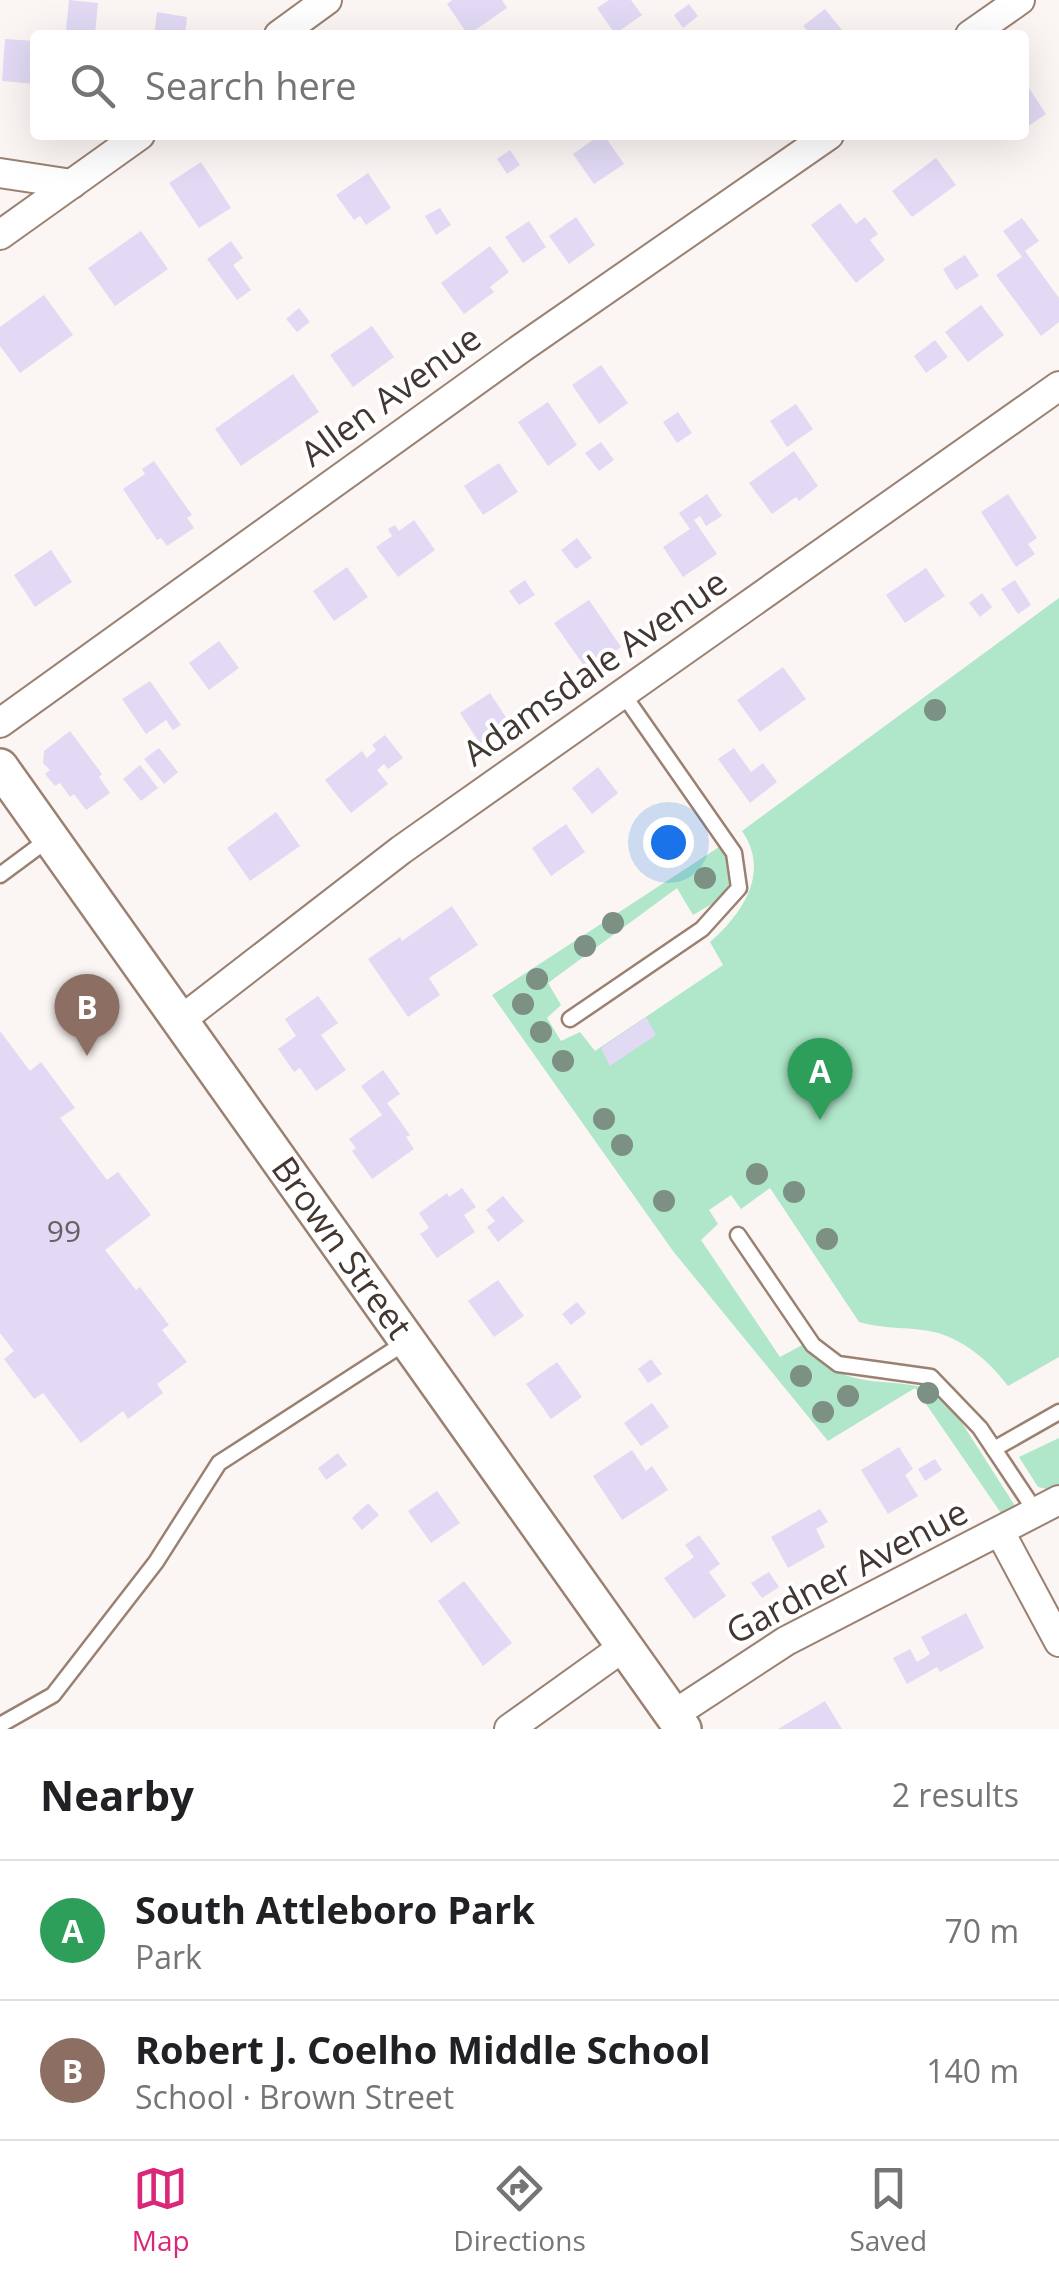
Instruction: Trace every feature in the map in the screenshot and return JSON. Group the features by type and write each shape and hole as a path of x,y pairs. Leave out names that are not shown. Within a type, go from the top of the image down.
{"street":[{"path":"285,30 327,0"},
{"path":"977,30 1020,0"},
{"path":"0,235 133,140"},
{"name":"Allen Avenue","path":"0,724 524,347 821,140"},
{"path":"0,173 72,184"},
{"name":"Adamsdale Avenue","path":"182,1020 402,850 1059,386"},
{"name":"Brown Street","path":"0,767 678,1722"},
{"name":"Gardner Avenue","path":"678,1722 786,1641 1048,1506"},
{"path":"1000,1532 1059,1642"},
{"path":"509,1729 622,1648"}],"lane":[{"path":"570,1019 702,930 739,888 734,853 623,694"},
{"path":"0,874 51,838"},
{"path":"738,1235 813,1345 838,1364 931,1377 1048,1506"},
{"path":"0,1725 52,1695 156,1562 219,1463 407,1341"},
{"path":"994,1449 1059,1412"}],"green space":[{"path":"1059,598 1059,1357 1008,1386 994,1369 958,1341 928,1331 859,1322 770,1188 741,1209 731,1195 709,1210 718,1224 701,1240 780,1357 804,1344 824,1363 848,1376 922,1387 946,1398 1017,1509 1003,1516 915,1388 828,1441 673,1251 492,995 719,847 725,856 729,885 717,901 693,915 677,888 548,983 561,1005 547,1018 561,1041 580,1032 595,1051 723,965 710,942 742,906 753,877 754,862 742,831"},
{"path":"1059,1438 1059,1485 1051,1490 1038,1487 1019,1457"}],"building":[{"path":"69,0 98,3 95,30 66,30"},
{"path":"452,0 502,0 507,8 475,30 465,30 447,4"},
{"path":"609,0 631,0 642,15 621,30 612,30 597,8"},
{"path":"689,4 698,16 683,28 674,15"},
{"path":"825,9 842,30 807,30 803,26"},
{"path":"157,12 187,17 186,30 155,30"},
{"path":"5,39 30,41 30,84 2,81"},
{"path":"1029,88 1046,114 1029,126"},
{"path":"593,140 607,140 624,164 594,184 573,154"},
{"path":"510,150 520,165 507,174 497,159"},
{"path":"936,158 956,185 912,217 892,191"},
{"path":"201,162 231,208 199,228 169,183"},
{"path":"368,173 391,208 366,225 360,216 354,220 336,195"},
{"path":"840,203 856,224 865,217 878,234 870,240 885,260 856,283 811,225"},
{"path":"440,208 451,225 436,235 425,216"},
{"path":"576,217 595,245 569,264 549,236"},
{"path":"1022,218 1039,241 1025,251 1059,298 1059,322 1041,336 996,275 1022,257 1003,231"},
{"path":"529,221 546,247 523,263 505,237"},
{"path":"141,231 168,269 115,306 88,268"},
{"path":"231,241 243,258 233,265 251,290 237,300 207,259"},
{"path":"490,246 509,272 490,287 494,292 464,314 441,283"},
{"path":"965,255 979,276 956,290 943,269"},
{"path":"44,295 73,335 20,373 0,346 0,327"},
{"path":"981,305 1004,335 968,362 945,332"},
{"path":"299,308 310,322 297,332 286,319"},
{"path":"372,326 394,357 353,387 330,355"},
{"path":"935,340 948,357 926,373 914,356"},
{"path":"601,365 628,403 599,424 572,385"},
{"path":"293,374 319,412 241,466 215,429"},
{"path":"548,402 577,445 548,466 518,422"},
{"path":"796,404 813,429 787,447 770,421"},
{"path":"678,412 692,433 677,443 663,422"},
{"path":"601,442 614,460 599,471 585,453"},
{"path":"794,451 818,486 772,514 749,483"},
{"path":"154,461 192,515 187,518 194,528 167,546 161,538 157,540 123,489 145,474 142,469"},
{"path":"499,463 518,492 483,515 464,486"},
{"path":"707,494 722,516 706,526 700,516 694,520 717,554 683,577 663,547 690,529 679,513"},
{"path":"1008,494 1037,538 1028,544 1035,554 1016,567 981,512"},
{"path":"414,520 435,550 398,577 376,547 392,536 388,529 395,525 399,531"},
{"path":"577,538 592,558 576,569 561,550"},
{"path":"51,550 72,582 35,607 14,575"},
{"path":"347,567 368,597 334,621 313,591"},
{"path":"926,568 945,596 905,623 886,595"},
{"path":"525,580 535,595 519,605 509,591"},
{"path":"1015,580 1031,605 1018,614 1001,589"},
{"path":"982,593 992,607 980,617 969,603"},
{"path":"589,600 621,647 615,651 618,655 595,671 592,667 587,670 554,623"},
{"path":"219,641 239,668 209,690 189,663"},
{"path":"783,667 806,699 760,732 737,700"},
{"path":"150,681 181,725 173,730 166,720 146,734 122,699"},
{"path":"490,693 511,725 481,745 460,713"},
{"path":"70,731 102,774 99,777 110,793 86,810 74,794 70,797 60,783 55,786 45,774 50,770 43,763 44,751"},
{"path":"385,735 403,758 388,769 384,764 377,770 388,784 351,813 325,780 362,751 367,758 376,750 372,745"},
{"path":"159,748 178,772 164,784 144,759"},
{"path":"734,748 751,772 763,763 777,782 750,803 718,759"},
{"path":"140,765 158,788 141,801 123,779"},
{"path":"598,767 618,793 592,814 572,788"},
{"path":"276,812 300,846 250,881 227,848"},
{"path":"566,824 585,852 551,876 532,848"},
{"path":"452,906 478,945 429,978 440,995 408,1017 368,959"},
{"path":"318,996 338,1023 321,1035 346,1070 316,1091 300,1068 294,1072 278,1049 296,1036 285,1019"},
{"path":"646,1017 656,1035 610,1066 601,1048"},
{"path":"0,1031 30,1071 41,1062 75,1108 60,1118 107,1180 118,1172 151,1215 105,1250 169,1325 162,1330 187,1362 157,1384 163,1393 128,1419 123,1411 81,1443 43,1393 34,1399 4,1359 14,1351 0,1333"},
{"path":"383,1070 400,1094 387,1103 410,1135 406,1137 414,1149 372,1179 352,1151 356,1148 349,1139 382,1115 361,1086"},
{"path":"462,1188 476,1207 464,1215 475,1232 437,1258 420,1234 429,1228 419,1213 447,1193 449,1197"},
{"path":"503,1196 524,1221 498,1242 487,1227 495,1221 486,1210"},
{"path":"498,1280 524,1316 494,1337 468,1301"},
{"path":"577,1302 586,1313 571,1325 562,1314"},
{"path":"651,1359 662,1374 648,1383 638,1369"},
{"path":"557,1362 582,1397 551,1419 526,1384"},
{"path":"652,1403 669,1427 641,1446 624,1423"},
{"path":"899,1447 913,1469 905,1475 918,1496 888,1514 861,1470"},
{"path":"632,1450 646,1471 652,1466 668,1490 622,1520 593,1476"},
{"path":"338,1453 347,1465 326,1480 318,1468"},
{"path":"935,1459 942,1470 925,1481 918,1469"},
{"path":"437,1491 460,1523 431,1543 408,1511"},
{"path":"368,1503 379,1515 362,1530 352,1518"},
{"path":"820,1509 828,1522 816,1529 825,1547 788,1568 771,1537"},
{"path":"699,1535 720,1564 709,1572 726,1596 694,1619 664,1578 694,1557 685,1545"},
{"path":"769,1572 779,1587 762,1598 751,1583"},
{"path":"464,1581 512,1643 483,1666 438,1601"},
{"path":"966,1613 984,1648 940,1672 937,1667 907,1684 893,1658 910,1649 917,1662 930,1654 921,1637"},
{"path":"825,1701 842,1729 778,1729"}],"place":[{"name":"Robert J. Coelho Middle School","path":"87,1056"},
{"name":"South Attleboro Park","path":"820,1120"}]}
